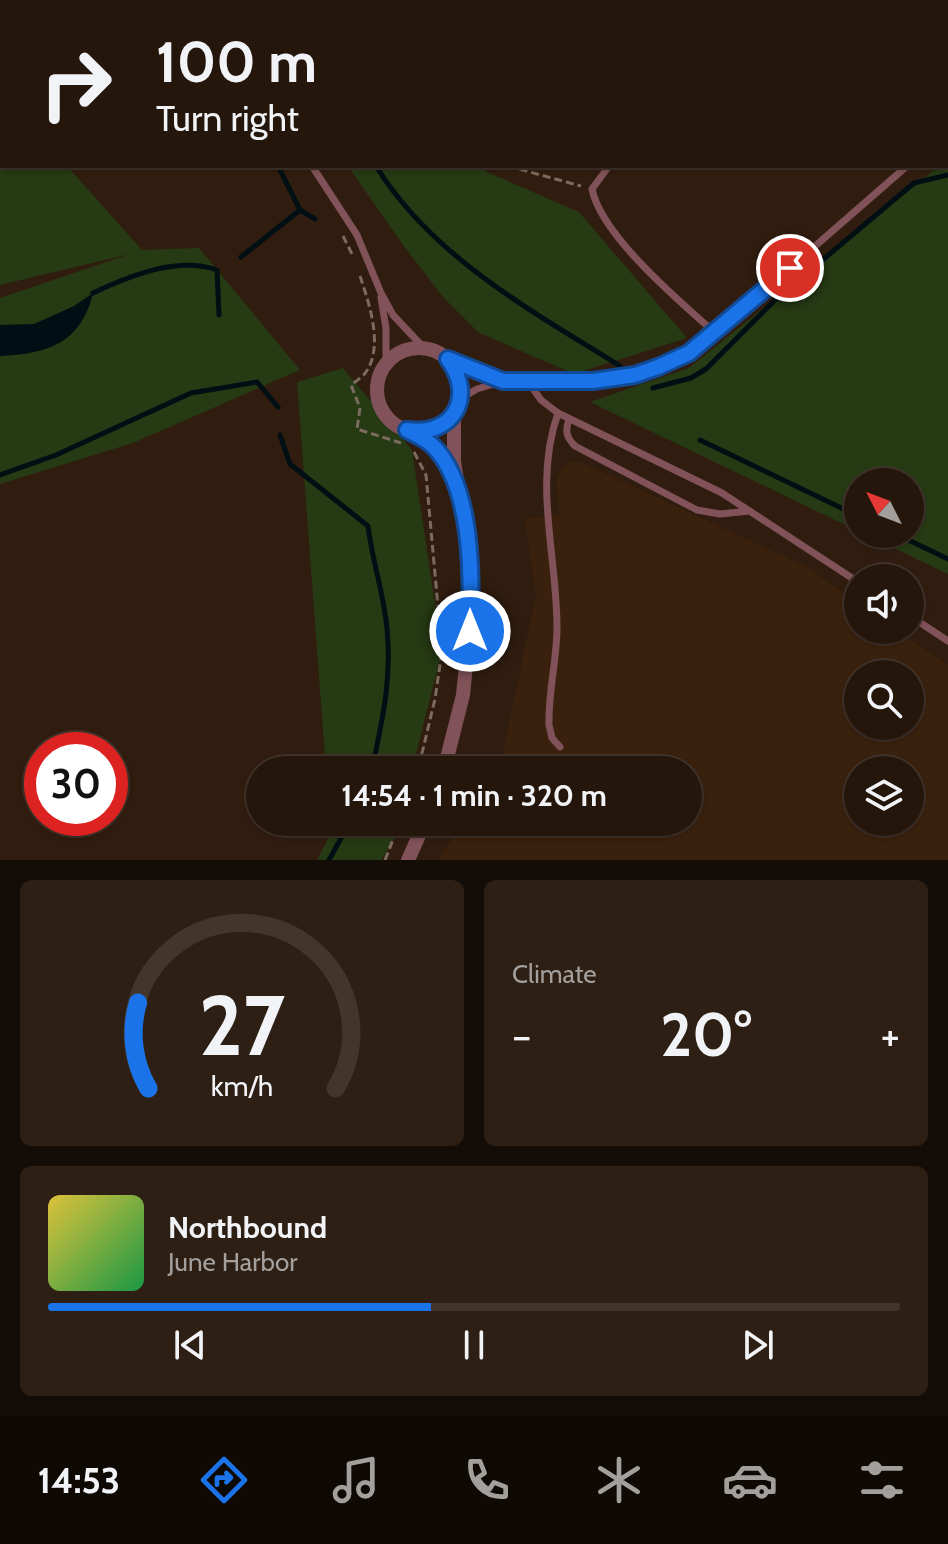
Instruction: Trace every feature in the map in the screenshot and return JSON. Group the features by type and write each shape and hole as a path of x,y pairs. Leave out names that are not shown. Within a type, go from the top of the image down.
{"street":[{"path":"406,438 445,423 460,399 461,385 457,371 448,359 424,348 397,354 386,364 378,379 379,404 406,438 432,445 457,484"},
{"path":"448,756 463,695 470,631 467,542 453,447 454,413"},
{"path":"408,860 419,836"}],"lane":[{"path":"313,168 357,235 393,315 424,348"},
{"path":"608,168 592,189 599,206 640,264 714,332"},
{"path":"448,359 503,381 529,383 593,381 635,375 679,359 905,168"},
{"path":"381,293 386,328 386,364"},
{"path":"460,399 477,389 503,381"},
{"path":"529,383 541,400 558,413 708,485 844,573"},
{"path":"558,413 545,472 557,625 549,725 552,738 560,747"},
{"path":"569,419 567,438 581,452 671,498 707,513 752,511"},
{"path":"924,625 948,641"}],"path":[{"path":"515,168 592,189"},
{"path":"337,224 357,264 369,301 373,327 374,353 366,373 351,385 360,408 357,429 406,438"},
{"path":"412,450 426,475 442,651 421,756"},
{"path":"385,860 394,836"}],"shaded area":[{"path":"93,293 80,324 60,342 33,352 0,356 0,325 34,324 74,306"},
{"path":"571,461 582,463 807,567 844,593 844,644 917,644 948,665 948,860 438,860 454,836 702,836 702,756 502,756 536,596 525,518 559,516 557,478"}],"green space":[{"path":"0,168 69,168 142,250 199,248 300,370 133,443 0,484 0,298 130,254 0,285"},
{"path":"349,168 483,168 579,212 687,338 574,374 478,332 443,297"},
{"path":"937,168 948,168 948,574 894,548 924,548 924,468 844,468 844,524 590,402 689,368"},
{"path":"343,368 412,450 442,651 416,756 325,756 297,382"},
{"path":"329,836 396,836 381,860 317,860"}],"waterway":[{"path":"241,257 300,210 279,168"},
{"path":"377,168 425,228 455,255 519,303 620,366"},
{"path":"653,388 691,378 706,369 775,300 914,183 948,175"},
{"path":"300,210 315,219"},
{"path":"93,293 154,270 202,266 217,270 219,315"},
{"path":"0,475 56,455 191,393 257,382 278,407"},
{"path":"280,435 290,464 368,526 388,648 385,700 375,756"},
{"path":"700,440 844,509"},
{"path":"924,547 948,559"},
{"path":"329,860 342,836"}],"route":[{"path":"470,631 467,542 457,484 432,445 407,430 433,430 445,423 458,407 461,385 457,371 448,359 503,381 593,381 635,375 689,353 790,268"}]}
